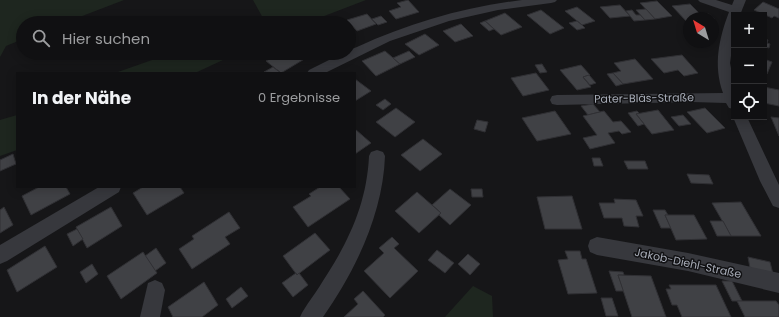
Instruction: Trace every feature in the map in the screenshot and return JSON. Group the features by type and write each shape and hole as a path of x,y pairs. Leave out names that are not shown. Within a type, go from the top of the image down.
{"street":[{"path":"356,52 411,28 448,17 495,8 551,0"},
{"path":"704,0 738,5 725,40 723,63 725,78 731,95"},
{"path":"316,72 340,60"},
{"name":"Pater-Bläs-Straße","path":"557,100 692,97 731,101"},
{"path":"741,120 768,181 779,201"},
{"path":"310,317 346,262 366,217 377,176 377,156"},
{"path":"0,255 111,188"},
{"name":"Jakob-Diehl-Straße","path":"597,246 666,257 779,283"},
{"path":"150,317 155,290"}],"shaded area":[{"path":"0,0 124,0 82,16 16,16 16,42 6,46 0,57"},
{"path":"253,0 366,0 324,16 262,16"},
{"path":"152,60 223,60 197,72 118,72"},
{"path":"16,115 16,150 0,156 0,120"},
{"path":"473,286 492,296 493,317 445,317"}],"building":[{"path":"408,0 419,12 396,19 389,11 401,7 397,3"},
{"path":"657,1 672,16 655,19 640,3"},
{"path":"763,2 779,9 779,18 774,16 772,18 767,16 767,12 758,12 754,10"},
{"path":"690,4 698,12 683,12 683,18 672,6"},
{"path":"620,5 630,16 610,18 600,7"},
{"path":"577,7 595,21 582,25 565,11"},
{"path":"646,9 655,19 645,20 636,10"},
{"path":"541,10 564,28 550,34 527,15"},
{"path":"632,10 636,15 640,15 645,20 634,21 626,11"},
{"path":"505,13 522,27 501,35 485,21"},
{"path":"367,14 376,24 357,31 356,17"},
{"path":"381,16 387,22 378,25 372,19"},
{"path":"485,21 494,29 489,31 480,23"},
{"path":"577,21 585,28 577,30 569,23"},
{"path":"461,24 473,36 455,42 443,31"},
{"path":"425,34 439,45 419,55 405,44"},
{"path":"767,43 770,44 769,48 767,47"},
{"path":"385,51 400,64 376,76 362,61"},
{"path":"409,51 415,57 400,64 393,58"},
{"path":"682,55 698,73 684,76 678,70 664,73 651,59"},
{"path":"635,59 653,79 623,84 613,73 621,71 614,63"},
{"path":"303,60 283,72 280,72 266,61"},
{"path":"767,60 772,62 767,74"},
{"path":"542,64 547,72 540,73 535,65"},
{"path":"581,65 590,75 583,77 591,87 577,90 560,70"},
{"path":"273,67 280,72 264,72"},
{"path":"536,73 549,90 523,96 511,78"},
{"path":"613,73 623,84 616,86 607,74"},
{"path":"589,75 596,83 590,85 583,77"},
{"path":"356,80 371,91 356,100"},
{"path":"767,88 779,90 779,106 767,104"},
{"path":"385,99 391,104 383,110 376,105"},
{"path":"593,104 600,112 588,115 581,106"},
{"path":"396,108 415,122 395,137 376,122"},
{"path":"705,108 725,128 707,133 687,112"},
{"path":"658,110 674,130 652,134 636,114"},
{"path":"555,111 571,134 537,141 522,118"},
{"path":"604,111 613,122 621,121 631,132 622,134 619,131 608,133 615,143 590,149 583,138 597,135 583,116"},
{"path":"637,111 639,113 636,114 644,124 638,126 628,113"},
{"path":"683,115 691,124 679,126 671,117"},
{"path":"771,117 779,118 779,136"},
{"path":"477,120 488,122 485,132 474,129"},
{"path":"356,130 371,143 356,153"},
{"path":"423,139 442,154 420,171 401,155"},
{"path":"13,154 16,164 0,171 0,160"},
{"path":"592,158 600,158 603,166 594,166"},
{"path":"624,161 645,161 648,169 628,169"},
{"path":"687,174 709,175 713,184 691,183"},
{"path":"37,188 67,188 70,194 31,215 22,196"},
{"path":"141,188 181,188 184,193 147,215 133,193"},
{"path":"318,188 340,188 350,199 308,227 293,207 311,196 309,194"},
{"path":"450,189 471,205 450,225 439,215 441,213 432,205"},
{"path":"471,189 482,189 483,197 472,197"},
{"path":"417,192 441,213 419,233 395,211"},
{"path":"572,196 582,229 545,229 537,197"},
{"path":"614,199 636,200 643,216 636,216 639,227 624,226 622,218 604,218 599,203 615,203"},
{"path":"741,202 761,236 731,236 712,203"},
{"path":"4,207 13,225 0,233 0,210"},
{"path":"111,207 122,226 87,248 76,227"},
{"path":"653,210 665,210 668,215 665,215 671,228 661,228"},
{"path":"229,212 240,228 225,237 230,244 192,269 179,249 194,239 192,236"},
{"path":"665,215 694,215 707,239 676,240"},
{"path":"710,221 723,221 731,236 717,236"},
{"path":"77,229 83,239 73,246 67,234"},
{"path":"315,233 330,250 297,275 283,256"},
{"path":"392,237 399,244 394,248 418,271 390,298 364,271 384,253 379,248"},
{"path":"45,246 57,267 17,292 7,270"},
{"path":"156,248 166,263 155,271 145,256"},
{"path":"437,250 454,263 445,273 428,260"},
{"path":"565,251 580,251 582,259 586,259 597,293 568,294 558,260 568,259"},
{"path":"143,252 157,273 121,299 107,276"},
{"path":"468,254 480,264 470,275 458,264"},
{"path":"748,257 770,262 773,274 750,268"},
{"path":"92,264 98,274 86,283 80,272"},
{"path":"609,271 623,272 624,275 618,275 624,291 616,291"},
{"path":"296,273 297,275 299,273 308,285 293,297 282,283"},
{"path":"618,275 651,276 666,317 632,317"},
{"path":"722,281 732,281 742,301 732,301"},
{"path":"204,282 218,305 202,317 173,317 168,307"},
{"path":"669,285 716,285 731,317 682,317 677,305 672,305 666,289 671,289"},
{"path":"241,287 248,296 232,308 226,299"},
{"path":"363,291 385,315 383,317 344,317 358,304 354,299"},
{"path":"601,298 612,298 618,316 606,316"},
{"path":"737,301 776,301 779,305 779,317 745,317"}]}
